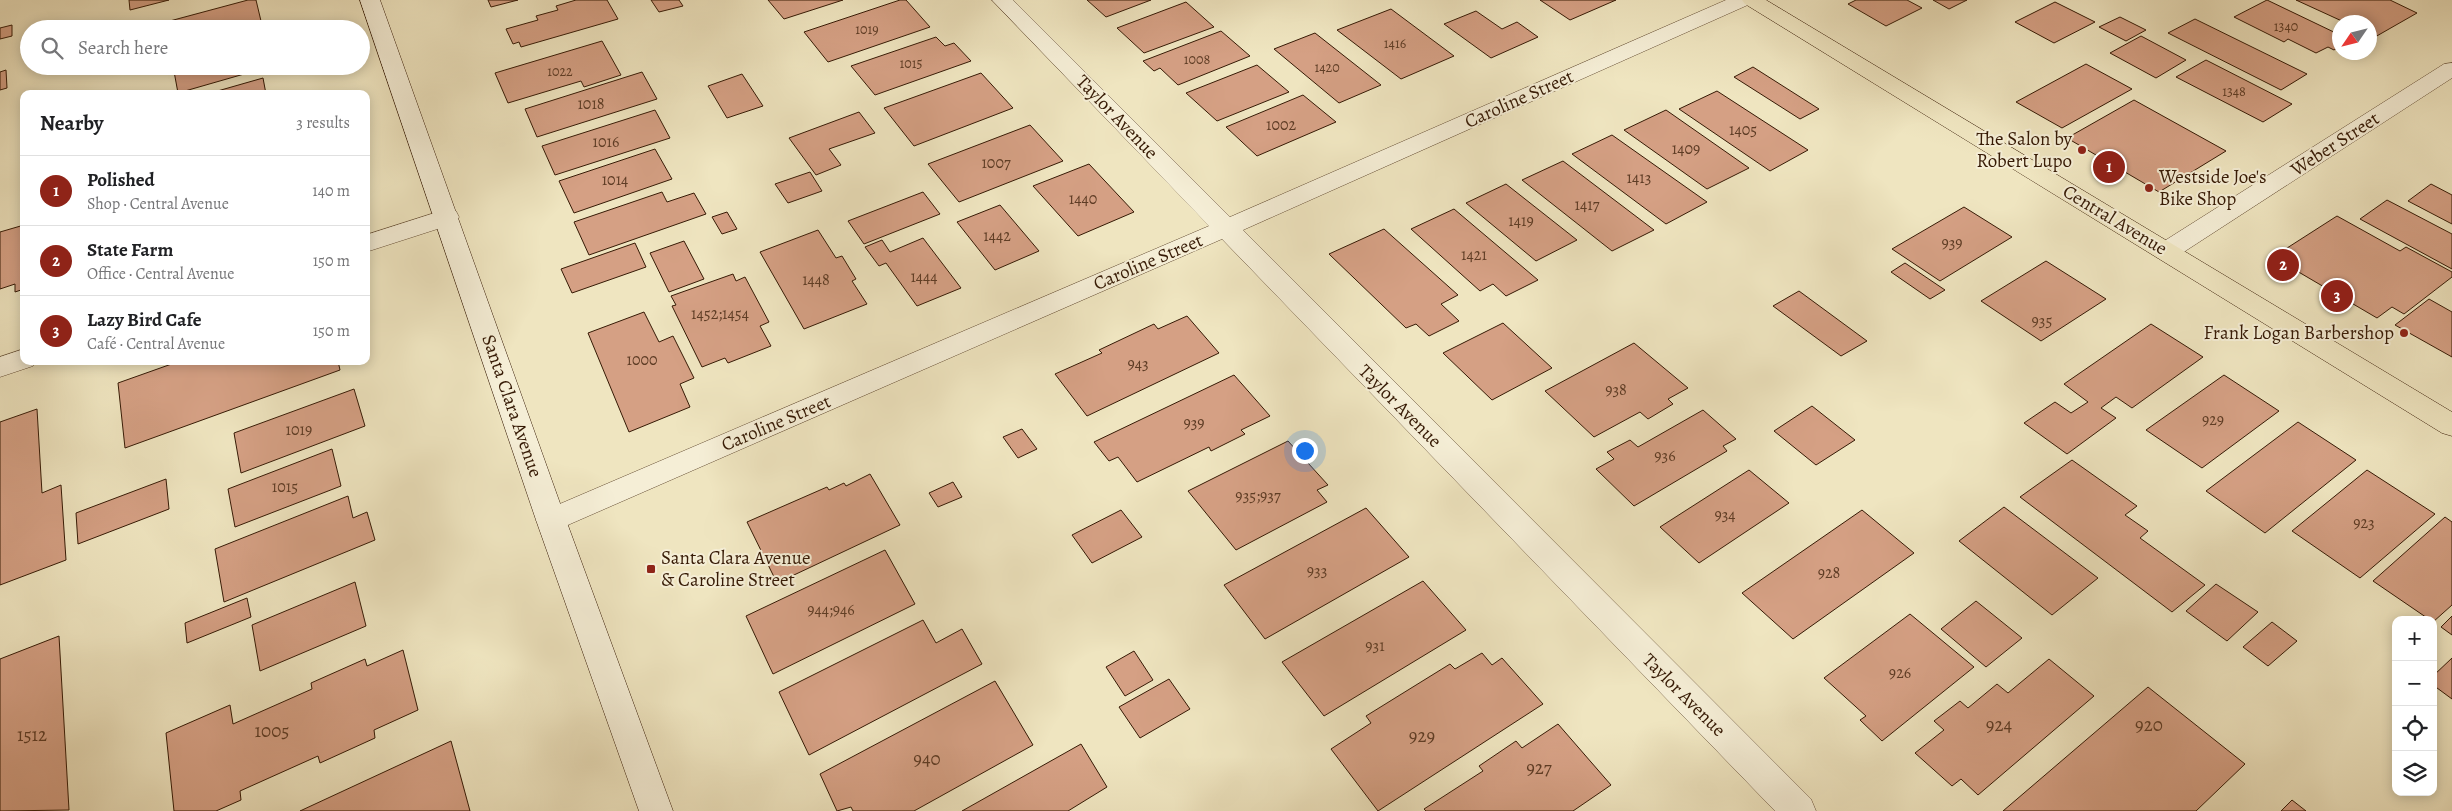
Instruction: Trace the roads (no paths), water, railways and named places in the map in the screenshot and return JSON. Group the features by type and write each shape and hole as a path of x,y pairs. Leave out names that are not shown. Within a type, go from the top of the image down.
{"main road":[{"name":"Central Avenue","path":"1752,0 2452,424"}],"street":[{"name":"Santa Clara Avenue","path":"370,0 551,520 656,811"},
{"name":"Taylor Avenue","path":"1002,0 1799,811"},
{"name":"Caroline Street","path":"551,520 1226,228 1743,0"},
{"name":"Weber Street","path":"2166,251 2452,69"},
{"path":"370,243 447,217"},
{"path":"0,367 20,360"}],"place":[{"name":"The Salon by Robert Lupo","path":"2082,150"},
{"name":"Polished","path":"2109,167"},
{"name":"Westside Joe's Bike Shop","path":"2149,188"},
{"name":"State Farm","path":"2283,265"},
{"name":"Lazy Bird Cafe","path":"2337,296"},
{"name":"Frank Logan Barbershop","path":"2404,333"},
{"name":"Santa Clara Avenue & Caroline Street","path":"651,569"}]}
